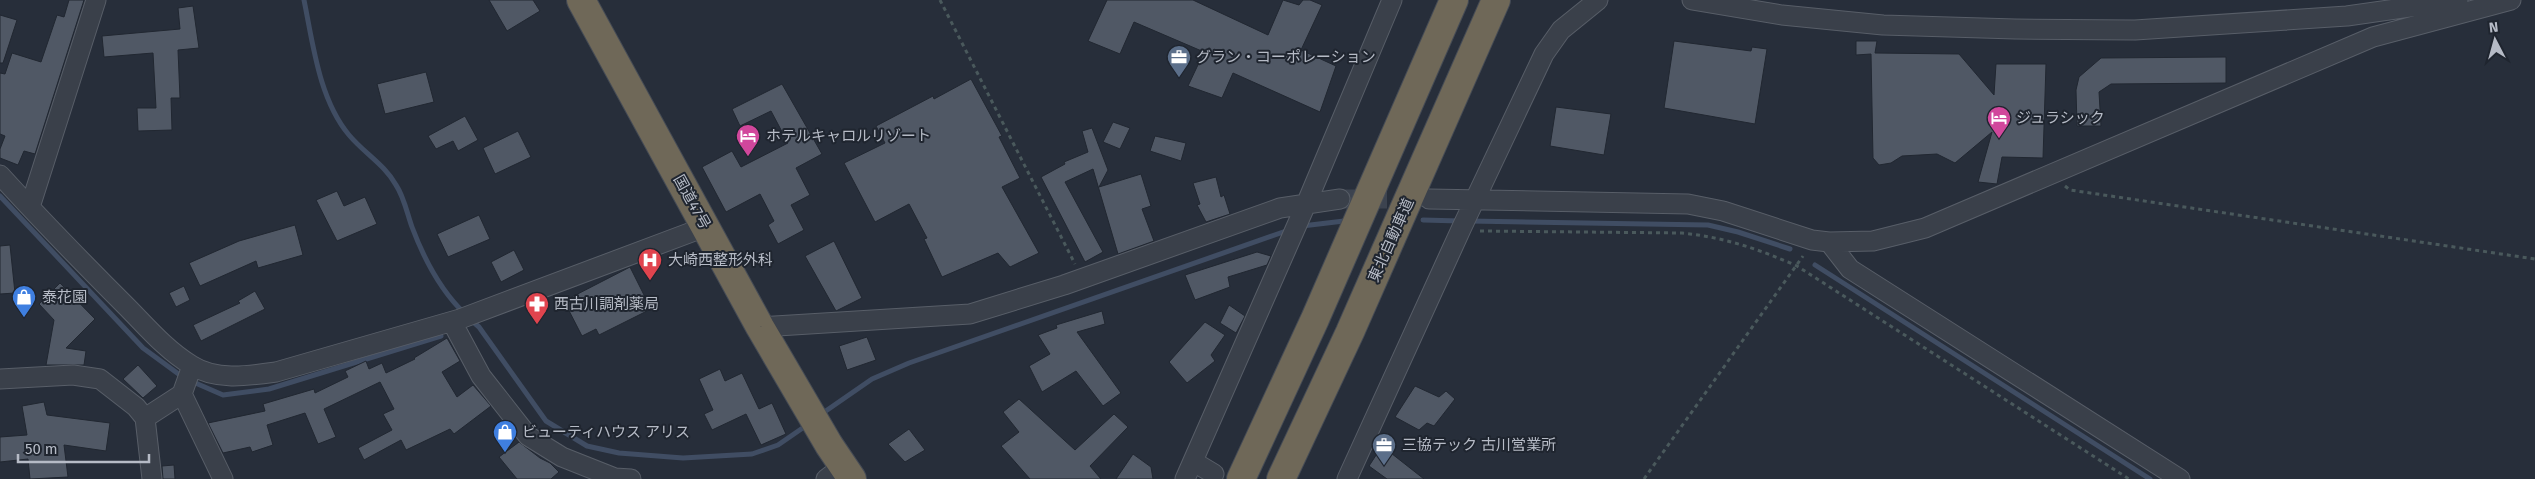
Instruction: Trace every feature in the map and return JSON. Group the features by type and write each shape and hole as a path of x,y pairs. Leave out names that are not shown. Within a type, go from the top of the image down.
{"highway":[{"name":"国道47号","path":"581,0 760,326 807,404 838,467"},
{"path":"1241,479 1315,319 1454,0"},
{"name":"東北自動車道","path":"1281,479 1350,332 1496,0"}],"street":[{"path":"30,207 96,0"},
{"path":"1185,479 1307,202 1392,0"},
{"path":"1347,479 1466,218 1544,54 1561,30 1598,0"},
{"path":"1692,0 1782,15 1884,24 2115,30 2238,25 2337,17 2458,0"},
{"path":"1429,199 1466,218 1688,204 1723,211 1821,241 1872,241 1925,228 2373,37 2511,0"},
{"path":"0,175 164,344 187,379 223,479"},
{"path":"760,326 970,314 1082,279 1280,208 1307,202 1340,199"},
{"path":"145,418 187,379 220,375 248,376 276,372 462,318 705,227"},
{"path":"1821,241 1850,269 2180,479"},
{"path":"462,318 481,376 528,436 562,457 621,478"},
{"path":"0,379 74,376 100,378 136,407 145,418 152,479"},
{"path":"1194,462 1214,474"}],"path":[{"path":"940,0 1082,279"},
{"path":"2051,174 2070,190 2535,259"},
{"path":"1466,218 1714,236 1760,249 1797,266 2129,479"},
{"path":"1644,479 1797,266 1821,241"}],"building":[{"path":"69,0 84,0 35,154 24,151 18,165 0,158 0,149 5,136 0,134 0,73 5,74 12,53 41,62 57,15 64,17"},
{"path":"489,0 533,0 540,11 507,31"},
{"path":"1107,0 1193,0 1268,35 1283,0 1299,5 1303,0 1310,0 1322,5 1301,50 1336,66 1320,112 1233,73 1222,98 1188,86 1204,52 1134,22 1120,54 1088,41"},
{"path":"193,6 199,48 178,50 180,98 171,98 172,130 138,131 137,108 156,108 153,53 104,57 102,36 180,29 178,8"},
{"path":"0,15 17,20 3,63 0,63"},
{"path":"1674,41 1751,51 1752,47 1767,49 1755,124 1664,108"},
{"path":"1856,41 1877,41 1875,53 1959,54 1994,95 1996,64 2046,64 2043,158 2002,157 1997,184 1978,182 1992,132 1955,163 1937,154 1902,156 1891,163 1879,165 1873,158 1871,54 1856,55"},
{"path":"2226,57 2226,83 2111,84 2099,92 2101,126 2077,126 2076,90 2079,77 2101,58"},
{"path":"426,72 434,102 385,114 377,84"},
{"path":"971,79 1002,136 999,137 1020,178 1002,187 1039,253 1010,267 998,253 942,277 924,239 927,238 909,204 875,222 844,163 885,143 876,126 933,96 934,99"},
{"path":"782,84 822,154 796,168 810,195 791,205 804,230 778,244 768,225 774,221 760,194 726,212 702,167 732,151 741,167 788,143 771,111 740,126 732,109"},
{"path":"1556,107 1611,114 1604,155 1550,146"},
{"path":"465,116 478,140 458,151 453,141 436,149 428,136"},
{"path":"1113,122 1130,128 1120,149 1103,142"},
{"path":"1092,128 1108,170 1099,187 1141,174 1151,206 1142,209 1154,241 1118,254 1093,169 1065,182 1103,252 1085,262 1041,177 1065,164 1064,162 1088,152 1082,131"},
{"path":"518,131 531,157 495,174 483,148"},
{"path":"1155,136 1186,143 1181,161 1150,151"},
{"path":"1216,177 1221,197 1224,195 1230,214 1206,222 1197,205 1200,204 1193,183"},
{"path":"337,191 344,206 365,197 377,224 337,241 316,200"},
{"path":"479,215 490,239 448,257 437,234"},
{"path":"295,225 303,255 258,268 256,261 200,286 189,263 239,241"},
{"path":"834,241 862,298 836,311 805,256"},
{"path":"10,245 15,293 0,294 0,246"},
{"path":"514,250 524,270 501,282 491,262"},
{"path":"1257,252 1271,256 1267,265 1228,277 1230,287 1195,300 1185,275"},
{"path":"630,267 651,309 599,335 596,329 582,336 564,301"},
{"path":"60,283 95,319 66,348 86,351 84,365 46,365 54,320 39,304"},
{"path":"184,286 190,300 176,307 169,293"},
{"path":"255,291 265,309 201,341 193,325 240,303 238,301"},
{"path":"1229,305 1245,316 1236,333 1220,323"},
{"path":"1102,311 1105,324 1077,332 1121,393 1103,406 1076,371 1042,392 1029,366 1050,354 1038,335 1057,328 1056,325"},
{"path":"1205,322 1225,335 1211,355 1215,361 1187,383 1169,362"},
{"path":"867,337 876,360 847,370 839,346"},
{"path":"447,338 460,361 442,372 457,397 473,385 491,406 454,434 450,429 406,450 401,440 364,460 358,448 392,430 383,414 394,409 380,382 324,409 336,437 318,444 305,413 267,425 273,445 252,452 250,447 223,453 208,423 265,411 263,404 314,389 315,393 348,377 345,371 366,361 369,369 382,363 386,373 415,359"},
{"path":"138,365 157,386 143,398 123,379"},
{"path":"720,369 725,381 742,373 759,409 772,403 786,434 761,445 746,414 712,430 704,414 713,410 699,379"},
{"path":"1415,386 1439,397 1446,391 1455,399 1434,426 1427,423 1419,430 1395,417"},
{"path":"1019,399 1075,450 1114,414 1128,427 1090,466 1101,479 1030,479 1001,446 1019,432 1003,412"},
{"path":"44,402 47,415 110,423 106,451 64,445 68,477 30,479 28,459 0,462 0,437 27,435 22,406"},
{"path":"909,429 925,450 905,462 888,444"},
{"path":"519,442 550,463 559,472 551,479 517,479 499,457"},
{"path":"1382,446 1424,479 1387,479 1369,466"},
{"path":"1133,454 1151,467 1153,479 1116,479"},
{"path":"174,465 175,479 163,479 162,466"}],"waterway":[{"path":"304,0 314,53 324,88 339,121 361,148 380,165 399,190 427,262 448,295 465,314"},
{"path":"0,196 143,348 184,378 223,395 269,389 441,336"},
{"path":"1423,220 1460,221"},
{"path":"1302,226 1344,221"},
{"path":"1469,221 1708,225 1738,232 1790,249"},
{"path":"820,415 872,379 909,363 1289,230"},
{"path":"1815,265 2150,479"},
{"path":"471,320 479,327 546,421 587,446 619,453 683,458 752,454 778,445 807,425"}],"tunnel":[{"path":"1340,199 1419,199"}],"place":[{"name":"グラン・コーポレーション","path":"1179,78"},
{"name":"ジュラシック","path":"1999,139"},
{"name":"ホテルキャロルリゾート","path":"748,157"},
{"name":"大崎西整形外科","path":"650,281"},
{"name":"泰花園","path":"24,318"},
{"name":"西古川調剤薬局","path":"537,325"},
{"name":"ビューティハウス アリス","path":"505,453"},
{"name":"三協テック 古川営業所","path":"1384,466"}]}
